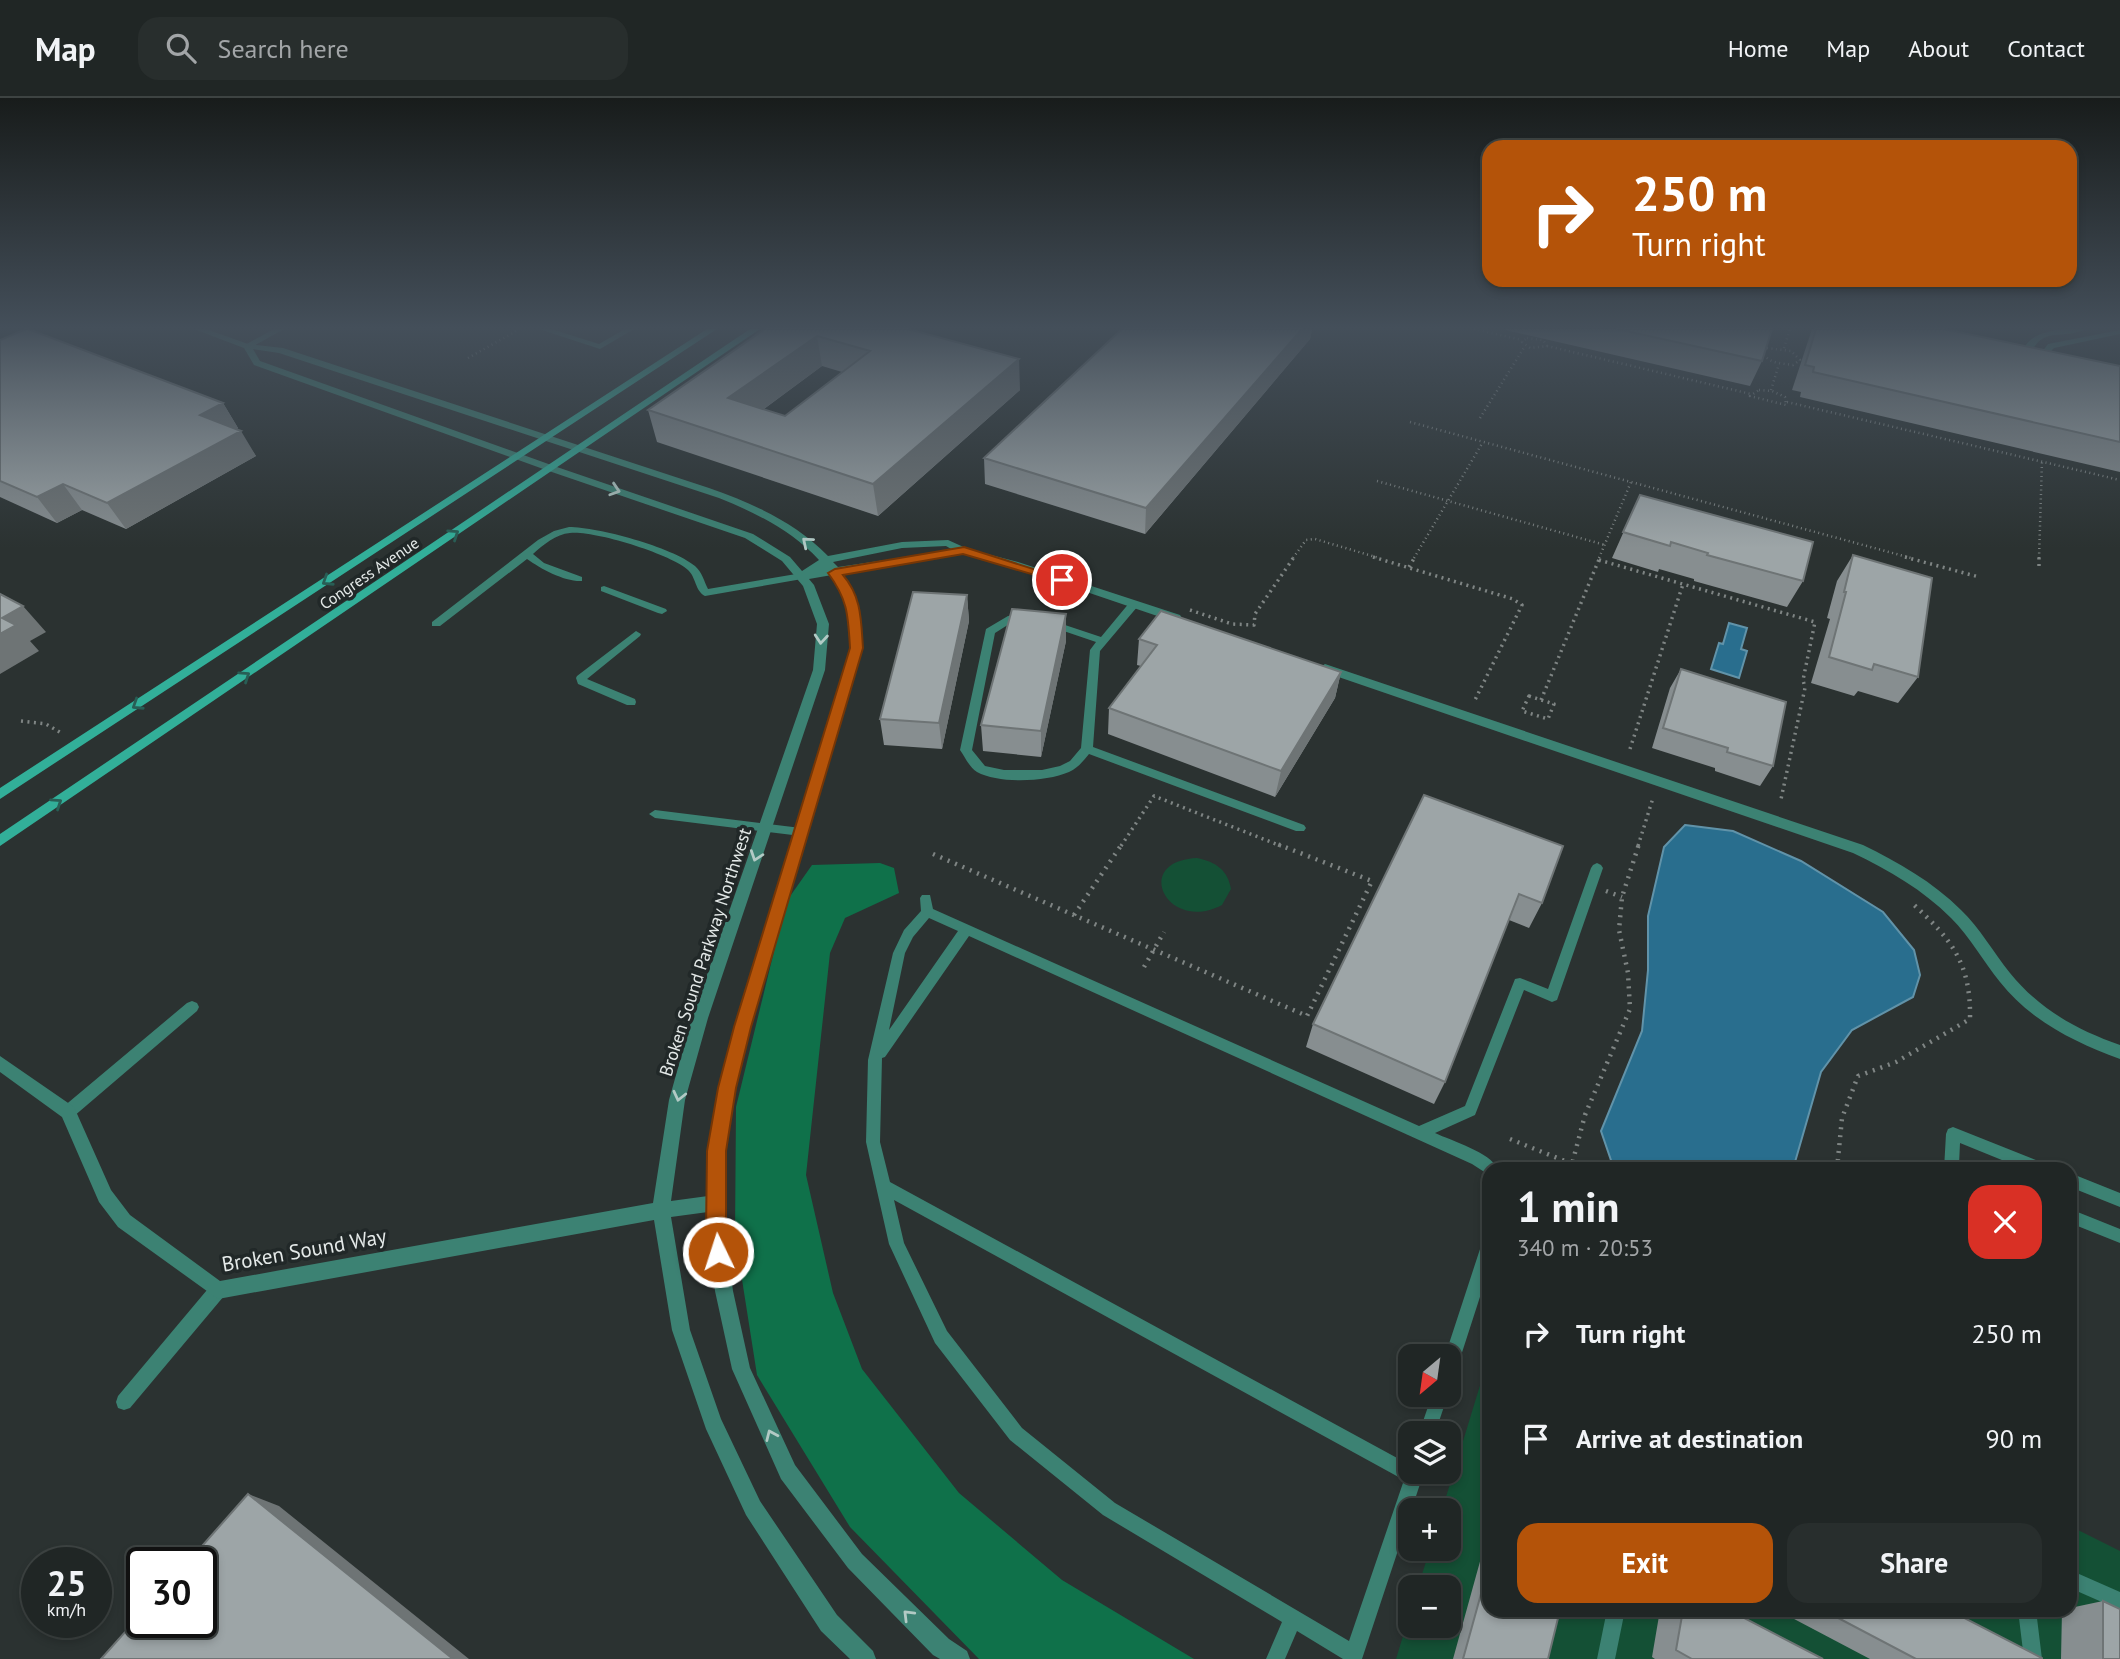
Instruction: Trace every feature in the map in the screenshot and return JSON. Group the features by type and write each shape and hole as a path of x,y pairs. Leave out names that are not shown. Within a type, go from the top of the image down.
{"main road":[{"name":"Congress Avenue","path":"0,794 599,402"},
{"name":"Congress Avenue","path":"0,841 649,402"}],"street":[{"name":"Broken Sound Parkway Northwest","path":"365,402 737,531 773,550 802,576 822,624 819,670 700,1018 677,1100 661,1210 681,1330 713,1422 753,1507 829,1623 865,1659"},
{"path":"435,402 751,507 800,536 846,586 853,604 856,648 727,1088 717,1151 716,1233 724,1291 741,1369 788,1472 855,1561 941,1647 960,1659"},
{"path":"802,576 830,566 964,551 1014,564 1134,604 1184,614"},
{"path":"1314,664 1858,849 1912,878 1955,914 1974,934 2004,977 2029,1003 2068,1031 2120,1052"},
{"path":"0,1063 68,1112"},
{"name":"Broken Sound Way","path":"68,1112 105,1196 124,1221 218,1290 661,1210 716,1203"}],"lane":[{"path":"436,624 555,534 571,529 588,529 676,559 692,568 705,593 802,576"},
{"path":"527,554 541,565 579,579"},
{"path":"604,589 662,611"},
{"path":"1102,641 1038,619 1012,618 990,631 966,750 973,762 984,770 1048,775 1072,765 1087,749 1095,650 1134,604"},
{"path":"631,702 582,681 581,678 636,634"},
{"path":"1087,749 1300,828"},
{"path":"655,814 801,832"},
{"path":"1419,1133 1470,1110 1520,983 1552,996 1597,868"},
{"path":"926,898 927,912 908,934 900,953 875,1059 873,1142 897,1244 941,1337 1016,1434 1109,1509 1354,1655 1411,1484"},
{"path":"927,912 1482,1163"},
{"path":"875,1059 967,930"},
{"path":"68,1112 192,1007"},
{"path":"1951,1162 1953,1134 2023,1162"},
{"path":"2077,1183 2120,1200"},
{"path":"884,1188 1398,1465"},
{"path":"2077,1219 2120,1236"},
{"path":"1457,1344 1482,1267"},
{"path":"124,1402 218,1290"},
{"path":"2077,1581 2120,1601"},
{"path":"1606,1659 1615,1617"},
{"path":"2028,1617 2033,1659"},
{"path":"1275,1659 1293,1618"}],"path":[{"path":"1480,418 1490,402"},
{"path":"1773,402 1786,405 1787,402 2120,480"},
{"path":"1410,422 1979,577"},
{"path":"1409,567 1483,442"},
{"path":"2039,566 2042,461"},
{"path":"1377,481 1605,545"},
{"path":"1542,700 1631,482"},
{"path":"1184,614 1233,624 1254,625 1255,614 1306,540 1315,539 1409,567 1513,599 1522,605 1478,700 1474,702"},
{"path":"1599,560 1815,622 1803,680 1805,688 1782,799"},
{"path":"1630,749 1683,584"},
{"path":"1529,696 1542,700 1554,704 1548,719 1522,711 1529,696"},
{"path":"21,721 46,724 66,736"},
{"path":"933,854 1307,1016 1372,881 1154,796 1074,915"},
{"path":"1574,1162 1585,1115 1630,1009 1628,972 1619,930 1622,897 1653,798"},
{"path":"1838,1162 1842,1118 1858,1076 1896,1062 1970,1019 1972,992 1966,968 1955,946 1902,894"},
{"path":"1144,967 1164,932"},
{"path":"1510,1139 1564,1162"}],"green space":[{"path":"1197,858 1220,868 1231,889 1222,905 1202,911 1186,910 1173,904 1164,894 1161,882 1165,871 1177,862"},
{"path":"880,863 894,868 899,893 845,918 830,953 806,1175 833,1293 862,1369 959,1493 1062,1580 1194,1659 979,1659 850,1527 757,1375 735,1235 736,1107 786,902 812,865"},
{"path":"1482,1379 1482,1617 2077,1617 2077,1530 2120,1551 2120,1659 1396,1659 1402,1638 1461,1638 1461,1575 1422,1575 1426,1561 1461,1561 1461,1498 1446,1498 1450,1484 1461,1484 1461,1448"}],"water":[{"path":"1729,623 1747,628 1741,649 1747,651 1739,678 1711,669"},
{"path":"1685,825 1733,831 1801,861 1883,912 1914,950 1920,975 1913,997 1852,1030 1821,1072 1795,1162 1612,1162 1601,1131 1642,1031 1648,970 1648,916 1664,847"}],"building":[{"path":"0,402 220,402 223,403 200,415 241,431 107,503 63,484 37,497 0,481"},
{"path":"660,402 740,402 785,416 804,402 969,402 873,484 648,410"},
{"path":"1044,402 1239,402 1146,508 984,458"},
{"path":"1944,402 2120,402 2120,442"},
{"path":"1640,495 1813,542 1803,581 1707,555 1708,553 1671,542 1670,546 1623,532"},
{"path":"1853,555 1932,578 1918,677 1874,664 1872,670 1829,657"},
{"path":"913,592 967,595 939,723 880,719"},
{"path":"0,594 23,606 2,618 16,625 0,634"},
{"path":"1012,609 1066,614 1041,731 981,725"},
{"path":"1161,611 1341,672 1281,771 1109,708 1157,645 1139,639"},
{"path":"1681,669 1786,702 1773,766 1727,752 1728,748 1663,728"},
{"path":"1424,795 1563,846 1542,903 1519,894 1445,1082 1313,1024"},
{"path":"248,1494 453,1659 101,1659 126,1631 126,1638 217,1638 217,1547 201,1547"},
{"path":"1482,1590 1482,1617 1558,1617 1548,1659 1463,1659"},
{"path":"2103,1601 2120,1609 2120,1659 2103,1659"},
{"path":"1682,1617 1742,1617 1823,1659 1692,1659 1676,1650"},
{"path":"1836,1617 1963,1617 2042,1658 2042,1659 1916,1659"}],"route":[{"path":"718,1252 717,1151 727,1088 856,648 853,604 846,586 835,573 964,551 982,554 1062,580"}]}
